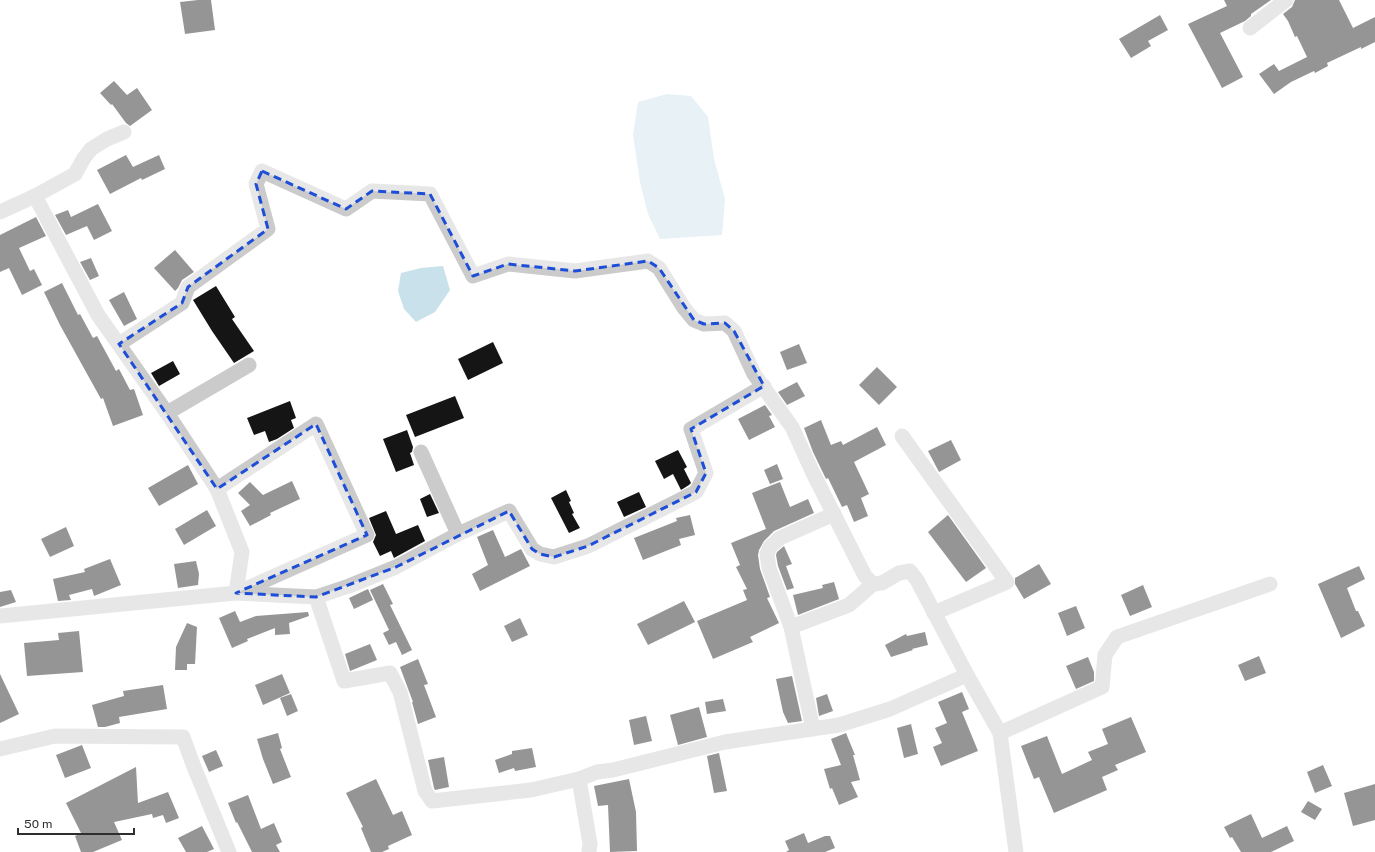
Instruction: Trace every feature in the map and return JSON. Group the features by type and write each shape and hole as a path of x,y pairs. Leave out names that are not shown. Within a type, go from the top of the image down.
{"street":[{"path":"1250,28 1271,5 1286,0"},
{"path":"0,212 35,196 75,174 91,149 107,139 124,132"},
{"path":"119,344 182,303 188,287 268,229 256,184 262,171 346,209 372,191 430,194 473,276 508,264 575,270 648,261 659,268 684,308 694,320 704,324 725,323 734,331 754,374 792,427 812,471 865,576 873,584"},
{"path":"35,196 98,315 167,413 217,489 242,552 236,593"},
{"path":"167,413 249,365"},
{"path":"0,616 236,593 316,597 349,586 396,566 458,534 509,511 532,549 540,554 554,557 588,546 696,492 706,473 691,429 764,386"},
{"path":"217,489 316,424 367,535 236,593"},
{"path":"902,436 1007,582 934,613"},
{"path":"421,452 458,534"},
{"path":"813,729 791,627 769,568 768,554 770,547 780,538 834,514"},
{"path":"791,627 849,605 873,584 882,583 899,573 910,571 917,580 967,675 1000,733 1016,852"},
{"path":"1000,733 1102,687 1106,654 1117,637 1270,584"},
{"path":"316,597 344,681 390,673 400,692 425,791 432,801 531,790 579,779 597,772 613,770 725,742 839,725 890,709 967,675"},
{"path":"0,749 55,736 183,737 229,852"},
{"path":"579,779 590,844 588,852"}],"highlighted area":[{"path":"262,171 346,209 372,191 430,194 473,276 508,264 575,271 648,261 659,268 694,320 704,324 725,323 734,331 764,386 691,429 706,473 696,492 588,546 554,557 540,554 532,549 509,511 396,567 316,597 236,593 367,535 316,424 217,489 119,344 182,303 188,287 268,229 256,184"}],"water":[{"path":"667,94 691,96 708,117 714,159 725,199 722,235 660,239 648,214 640,182 633,135 638,102"},
{"path":"443,266 450,290 435,312 416,322 404,309 398,291 401,273 421,268"}],"building":[{"path":"211,0 215,30 185,34 180,2"},
{"path":"1224,0 1271,0 1251,14 1251,16 1245,21 1220,33 1243,77 1222,88 1188,24 1227,6"},
{"path":"1295,0 1339,0 1353,28 1375,17 1375,42 1327,63 1328,66 1315,73 1314,71 1291,82 1274,94 1259,74 1274,64 1279,71 1307,57 1297,36 1295,37 1283,14 1292,7"},
{"path":"1160,15 1168,30 1148,41 1151,46 1131,58 1119,39"},
{"path":"114,81 127,95 137,88 152,110 130,126 126,123 112,104 111,105 100,93"},
{"path":"126,155 133,167 159,155 165,169 142,180 141,178 110,194 97,170"},
{"path":"98,204 112,231 94,240 87,226 66,235 55,215 68,210 71,217"},
{"path":"36,217 46,236 19,248 30,271 34,269 42,285 22,295 9,268 0,272 0,235"},
{"path":"175,250 194,272 182,280 175,291 154,268"},
{"path":"91,258 99,276 90,280 80,262"},
{"path":"62,283 78,315 80,314 93,338 97,336 116,371 119,369 130,390 134,389 143,415 113,426 103,398 101,399 60,325 44,292"},
{"path":"216,286 235,317 232,319 254,351 234,363 193,300"},
{"path":"124,292 137,319 124,326 109,300"},
{"path":"493,342 503,363 468,380 458,359"},
{"path":"799,344 807,363 787,370 780,352"},
{"path":"173,361 180,374 159,386 151,373"},
{"path":"877,367 897,387 879,405 859,385"},
{"path":"797,382 805,396 787,405 778,392"},
{"path":"455,396 464,418 415,437 406,415"},
{"path":"290,401 296,418 291,420 294,428 277,439 269,442 265,431 254,435 247,418"},
{"path":"765,405 772,415 769,416 775,427 749,440 738,419"},
{"path":"821,420 831,445 841,441 843,445 877,427 886,445 854,462 869,494 861,498 868,516 854,522 847,505 842,507 828,478 826,479 813,452 804,428"},
{"path":"407,430 413,447 412,452 410,453 414,465 396,472 383,439"},
{"path":"951,440 961,460 939,472 928,451"},
{"path":"678,450 687,467 684,469 691,483 681,490 673,474 664,479 655,461"},
{"path":"777,464 783,479 770,484 764,470"},
{"path":"188,465 198,484 159,506 148,488"},
{"path":"292,481 300,499 270,513 271,515 250,526 241,511 250,505 238,493 250,482 263,495"},
{"path":"780,482 790,507 808,499 814,513 774,531 764,541 759,550 758,555 760,569 770,597 767,598 779,623 750,637 753,642 713,659 697,621 747,600 743,590 747,589 736,567 740,565 731,543 766,529 752,493"},
{"path":"566,490 574,513 572,514 580,528 569,533 551,498"},
{"path":"639,492 646,507 624,517 617,502"},
{"path":"430,494 439,513 427,517 420,499"},
{"path":"207,510 216,526 184,545 175,529"},
{"path":"386,511 396,534 418,525 425,541 394,558 391,551 380,556 373,542 376,535 369,518"},
{"path":"690,515 695,535 679,539 681,545 643,560 634,538 677,521 676,518"},
{"path":"948,515 986,568 966,582 928,532"},
{"path":"66,527 74,546 50,557 41,539"},
{"path":"493,530 505,557 521,549 530,566 480,591 472,574 488,565 477,537"},
{"path":"784,546 792,564 786,566 794,588 787,590 778,566 776,555 777,552"},
{"path":"110,559 121,585 94,596 92,589 69,595 71,600 58,601 53,579 85,572 84,569"},
{"path":"196,561 199,574 198,585 178,588 174,564"},
{"path":"1039,564 1051,584 1024,599 1015,584 1015,578"},
{"path":"1359,566 1365,579 1347,588 1356,611 1358,611 1365,626 1341,638 1318,584"},
{"path":"834,582 839,599 798,615 793,595 823,588 822,585"},
{"path":"383,584 393,604 390,605 412,650 402,655 396,642 389,645 383,633 389,630 370,590"},
{"path":"1143,585 1152,607 1130,616 1121,595"},
{"path":"368,589 373,600 354,609 349,598"},
{"path":"11,590 16,602 0,607 0,592"},
{"path":"684,601 695,622 648,645 637,624"},
{"path":"1076,606 1085,628 1067,636 1058,613"},
{"path":"235,611 240,622 256,616 308,612 309,616 289,623 290,634 275,635 275,628 247,639 248,641 232,648 219,618"},
{"path":"520,618 528,635 512,642 504,626"},
{"path":"187,623 197,627 195,664 187,664 187,670 175,670 176,647"},
{"path":"79,631 83,672 27,676 24,643 59,640 58,633"},
{"path":"925,632 928,645 891,657 885,645 906,634 907,636"},
{"path":"370,644 377,660 350,671 345,654"},
{"path":"1259,656 1266,673 1245,681 1238,665"},
{"path":"1088,657 1094,672 1094,681 1076,689 1066,666"},
{"path":"418,659 428,684 424,685 436,717 418,724 413,702 400,667"},
{"path":"0,674 19,714 0,723"},
{"path":"282,674 290,693 263,705 255,685"},
{"path":"792,676 802,721 788,723 783,712 776,679"},
{"path":"163,685 167,709 119,717 120,723 105,727 98,727 92,705 124,696 123,691"},
{"path":"962,692 969,709 962,712 978,751 941,766 933,747 942,743 935,728 947,723 938,702"},
{"path":"291,694 298,711 287,716 280,698"},
{"path":"827,694 833,711 819,716 816,698"},
{"path":"723,699 726,711 707,714 705,702"},
{"path":"699,707 707,737 678,745 670,715"},
{"path":"646,716 652,741 634,745 629,720"},
{"path":"1131,717 1146,752 1115,765 1118,770 1102,777 1107,790 1054,813 1039,777 1034,779 1021,746 1047,736 1062,774 1092,760 1088,752 1108,744 1102,729"},
{"path":"911,724 918,754 904,758 897,728"},
{"path":"278,733 282,748 280,749 291,777 273,784 257,739"},
{"path":"846,733 855,755 853,755 860,780 851,782 858,797 839,805 832,788 830,789 824,769 841,765 831,739"},
{"path":"82,745 91,768 65,778 56,755"},
{"path":"532,748 536,767 515,771 514,768 499,773 495,760 512,754 512,751"},
{"path":"216,750 223,766 209,772 202,756"},
{"path":"719,753 727,791 714,793 707,756"},
{"path":"444,757 449,787 435,790 428,760"},
{"path":"1323,765 1332,786 1315,793 1307,772"},
{"path":"136,767 138,803 168,792 179,818 166,823 163,815 153,818 152,814 114,822 122,840 93,852 81,852 75,836 81,833 66,803"},
{"path":"376,779 393,815 402,811 412,835 388,846 389,849 382,852 371,852 361,828 363,827 346,793"},
{"path":"629,779 636,812 637,851 610,852 608,805 598,806 594,786"},
{"path":"1375,784 1375,820 1353,826 1344,793"},
{"path":"248,795 261,829 274,823 282,842 276,845 280,852 252,852 237,822 236,823 228,803"},
{"path":"1308,801 1322,809 1315,820 1301,812"},
{"path":"1251,814 1262,838 1287,826 1294,841 1271,852 1241,852 1232,837 1230,838 1224,827"},
{"path":"202,826 214,849 207,852 186,852 178,838"},
{"path":"804,833 808,843 825,836 830,836 835,848 825,852 786,852 789,850 785,841"}]}
